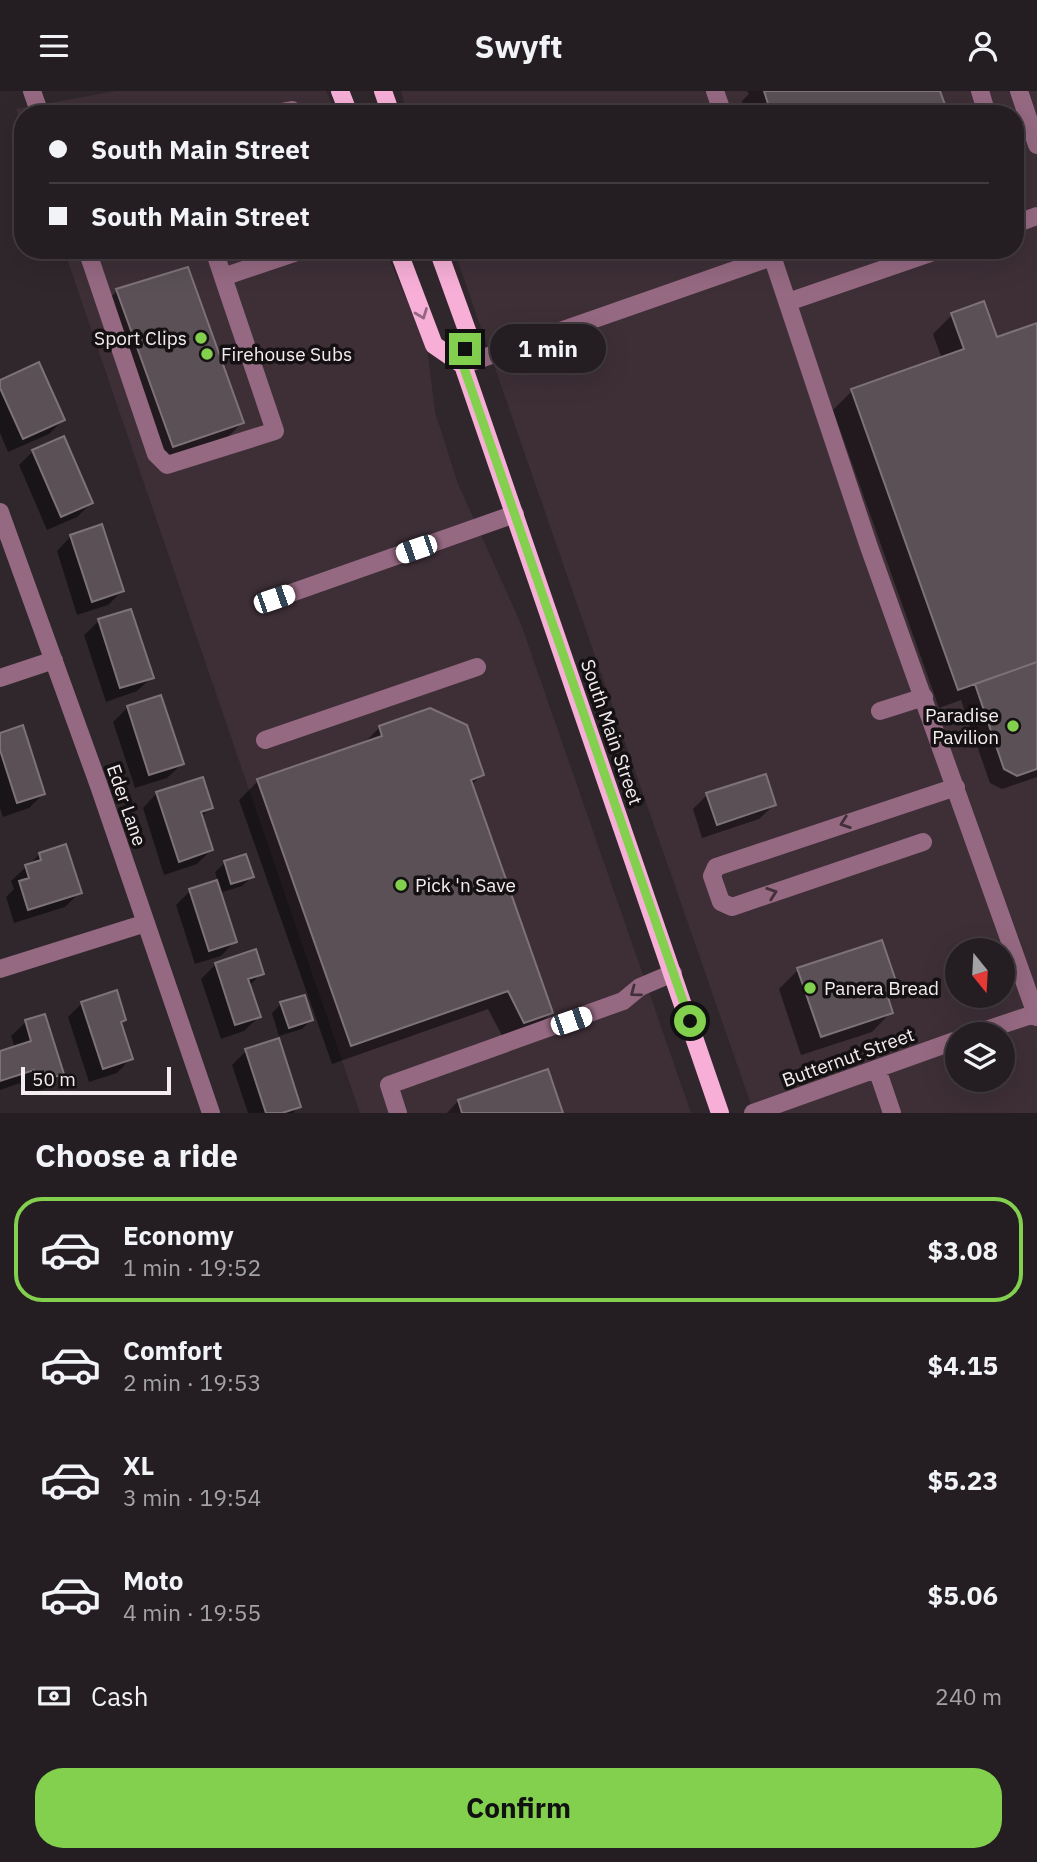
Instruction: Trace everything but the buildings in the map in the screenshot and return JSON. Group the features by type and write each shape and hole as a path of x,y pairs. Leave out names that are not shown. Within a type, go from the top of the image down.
{"main road":[{"path":"401,259 434,345 463,365"},
{"name":"South Main Street","path":"441,259 468,333 463,365 720,1113"}],"street":[{"path":"1024,106 1037,145"},
{"path":"90,259 156,454 167,465 275,431 217,259"},
{"path":"223,277 250,259"},
{"path":"463,365 757,259"},
{"path":"773,259 869,547 1037,1014 1012,1022"},
{"path":"788,302 913,259"},
{"name":"Eder Lane","path":"0,512 211,1113"},
{"path":"274,599 515,514"},
{"path":"0,678 54,660"},
{"path":"265,740 477,667"},
{"path":"880,711 924,697"},
{"path":"923,842 732,907 721,902 712,876 716,867 956,786"},
{"path":"0,969 146,923"},
{"path":"398,1113 388,1085 596,1012 623,1001 640,987 673,973"},
{"name":"Butternut Street","path":"753,1113 945,1044"},
{"path":"877,1069 892,1113"}],"shaded area":[{"path":"116,91 326,91 333,105 38,105"},
{"path":"401,91 1037,91 1037,1113 754,1113 457,259 1024,259 1024,105 405,105"},
{"path":"67,259 389,259 420,330 428,356 435,412 458,484 521,624 691,1113 360,1113"}],"place":[{"name":"Sport Clips","path":"201,338"},
{"name":"Firehouse Subs","path":"207,354"},
{"name":"Paradise Pavilion","path":"1013,726"},
{"name":"Pick 'n Save","path":"401,885"},
{"name":"Panera Bread","path":"810,988"}],"route":[{"path":"465,349 463,365 690,1021"}]}
